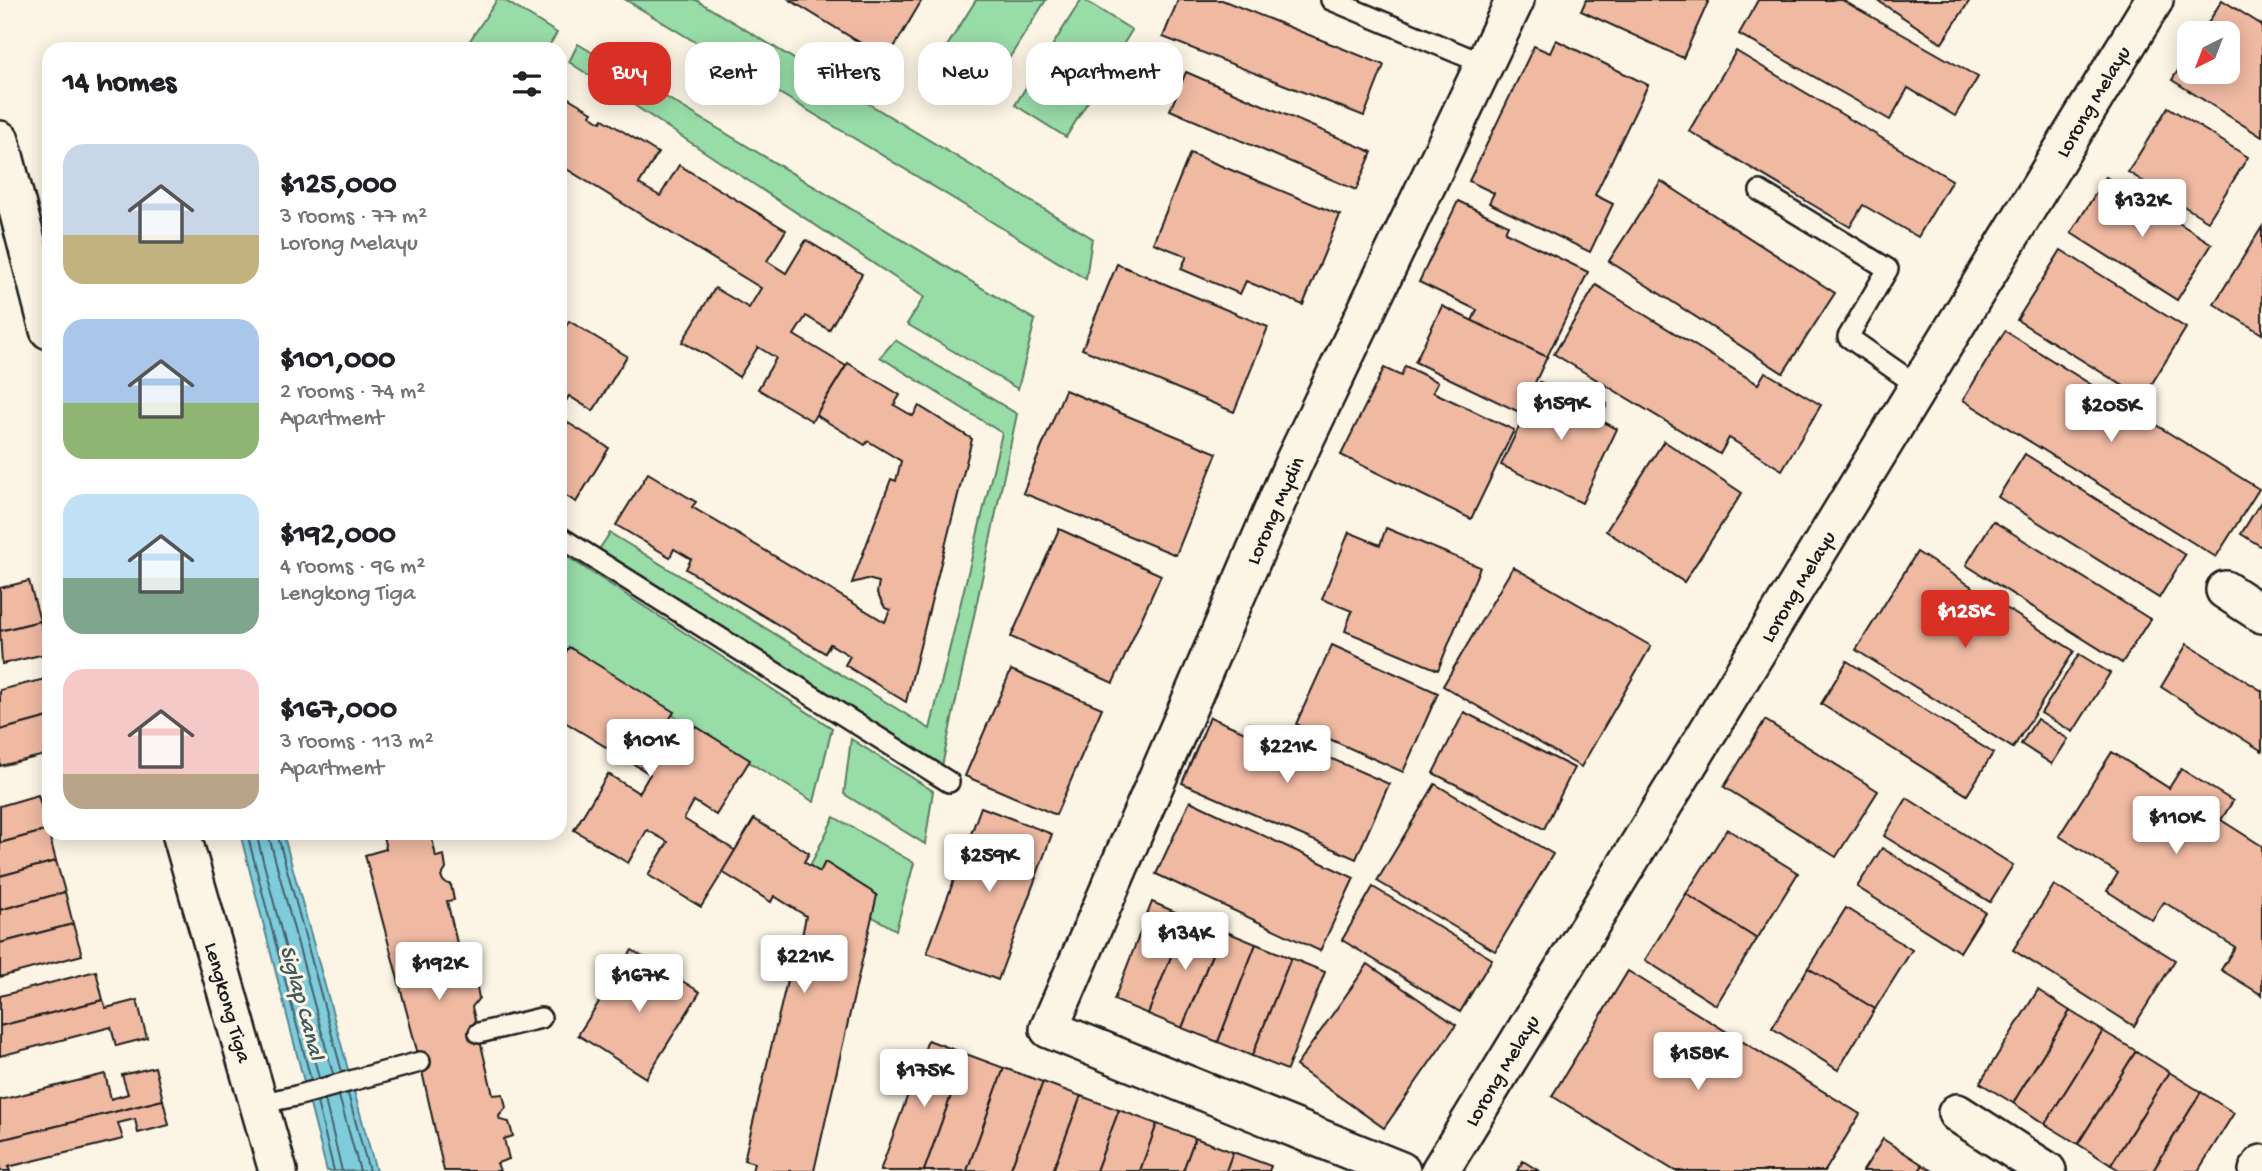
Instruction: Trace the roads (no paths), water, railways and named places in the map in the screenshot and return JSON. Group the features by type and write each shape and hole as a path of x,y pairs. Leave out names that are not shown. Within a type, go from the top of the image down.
{"street":[{"name":"Lorong Mydin","path":"1401,1171 1049,1028 1294,462 1515,0"},
{"name":"Lorong Melayu","path":"1440,1171 2154,0"},
{"path":"0,140 42,303"},
{"path":"2225,590 2262,614"},
{"name":"Lengkong Tiga","path":"183,840 278,1171"},
{"path":"1957,1114 2047,1171"},
{"path":"2258,1171 2262,1164"}],"lane":[{"path":"1331,0 1484,64"},
{"path":"1760,191 1888,270 1849,337 1918,386"},
{"path":"567,541 949,782"},
{"path":"479,1033 541,1018"},
{"path":"258,1104 296,1097 420,1062"}],"water":[{"name":"Siglap Canal","path":"242,840 285,840 376,1171 327,1171"}]}
